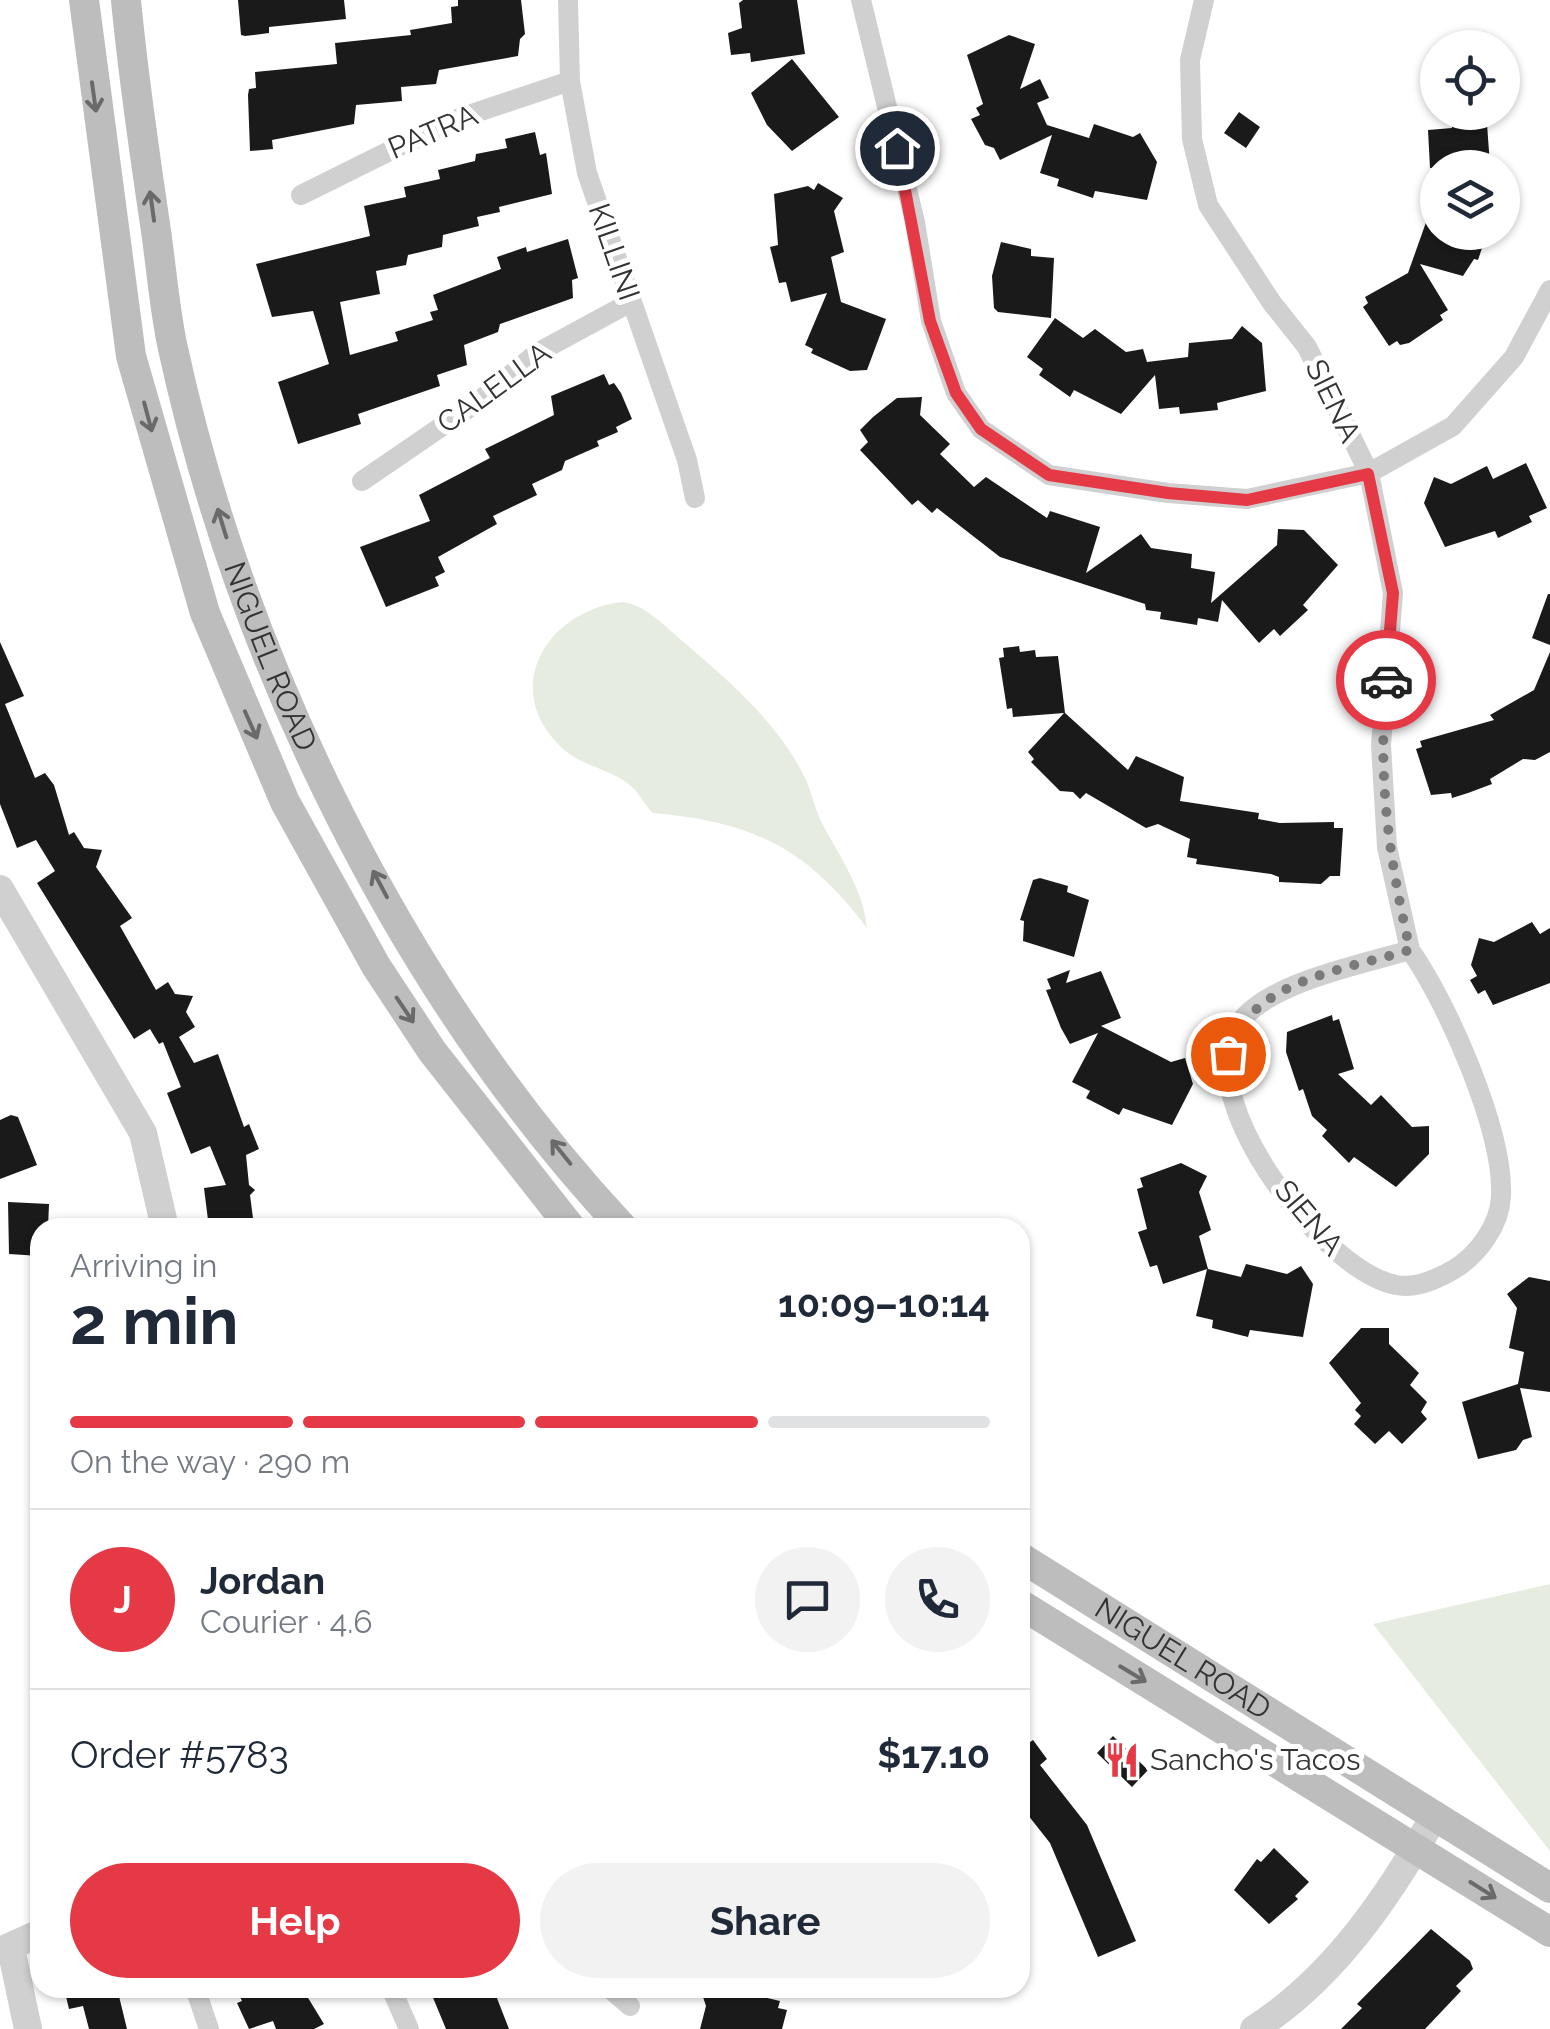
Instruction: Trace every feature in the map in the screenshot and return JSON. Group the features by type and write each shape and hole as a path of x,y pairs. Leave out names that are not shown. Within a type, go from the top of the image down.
{"main road":[{"name":"NIGUEL ROAD","path":"84,0 131,356 205,613 284,802 376,966 432,1050 562,1218"},
{"name":"NIGUEL ROAD","path":"126,0 172,343 246,601 322,785 417,954 473,1038 615,1218"},
{"name":"NIGUEL ROAD","path":"1030,1564 1550,1888"},
{"path":"1050,1624 1068,1589"},
{"name":"NIGUEL ROAD","path":"1030,1611 1550,1932"}],"street":[{"name":"KILLINI","path":"568,0 570,80 587,174 688,460 695,498"},
{"path":"861,0 914,222 930,321 956,393 981,429 1049,475 1247,500 1368,474 1452,426 1514,357 1550,290"},
{"name":"SIENA","path":"1204,0 1190,60 1192,139 1208,204 1272,303 1307,347 1368,474 1393,593 1381,745 1386,847 1410,950 1424,970 1471,1070 1493,1140 1501,1197 1489,1235 1466,1262 1434,1281 1398,1286 1353,1268 1302,1217 1251,1144 1231,1096 1228,1054 1234,1030 1253,1009 1283,989 1410,950"},
{"name":"PATRA","path":"301,195 448,122 570,80"},
{"name":"CALELLA","path":"362,481 479,401 537,353 631,302"},
{"path":"0,889 143,1133 163,1218"},
{"path":"1254,2029 1315,1981 1394,1885 1435,1815"},
{"path":"28,2029 5,1949 30,1937"},
{"path":"198,1998 209,2029"},
{"path":"395,1998 409,2029"},
{"path":"621,1998 630,2006"}],"shaded area":[{"path":"623,602 646,611 667,628 733,686 782,740 806,780 820,818 856,886 867,928 822,877 799,858 748,832 720,823 653,813 626,782 568,753 542,723 534,699 534,676 541,654 574,619"},
{"path":"1550,1584 1550,1851 1373,1624"}],"building":[{"path":"238,0 344,0 346,19 269,27 269,33 245,36 241,35"},
{"path":"458,0 521,0 525,34 520,39 518,56 439,70 436,84 401,87 402,101 356,105 354,124 272,140 273,149 250,151 248,95 249,89 256,88 255,72 337,64 335,43 411,35 410,30 452,23 451,7 458,6"},
{"path":"797,0 805,54 751,62 750,53 731,55 728,33 742,28 739,3"},
{"path":"1009,35 1035,44 1020,89 1040,79 1049,98 1037,103 1047,125 1089,138 1094,124 1133,137 1140,133 1157,162 1147,200 1095,191 1093,198 1057,186 1059,179 1040,173 1052,135 1000,160 994,148 985,145 971,119 980,115 976,108 983,104 967,55"},
{"path":"792,59 839,117 792,151 767,125 751,93"},
{"path":"1239,112 1260,127 1246,148 1224,133"},
{"path":"1428,130 1487,130 1489,150 1429,150"},
{"path":"535,132 540,155 546,153 552,194 499,207 500,212 477,217 479,226 443,235 442,247 408,255 406,265 376,271 380,294 340,302 350,355 398,341 395,332 433,320 430,312 438,310 433,295 501,269 497,257 526,247 527,252 568,239 578,278 572,280 573,298 500,324 498,332 464,345 467,365 437,375 440,386 358,414 361,424 298,444 278,382 329,364 313,311 272,317 256,264 370,236 364,206 406,197 404,187 440,179 438,170 475,161 476,154 507,148 505,139"},
{"path":"818,183 843,198 834,211 844,252 831,257 841,302 886,319 867,370 850,371 811,353 813,349 805,345 827,293 791,302 786,282 779,283 770,247 778,245 774,194 808,186 814,190"},
{"path":"1420,239 1420,250 1481,250 1478,260 1474,259 1463,276 1420,264 1448,310 1440,315 1443,320 1409,343 1400,345 1397,341 1389,346 1363,307 1368,303 1365,297 1408,273"},
{"path":"1001,242 1031,249 1031,256 1054,258 1051,318 998,312 994,308 992,276"},
{"path":"1055,318 1083,338 1095,329 1126,352 1143,349 1147,362 1188,357 1189,343 1232,339 1242,326 1262,343 1266,391 1217,403 1218,410 1180,414 1179,407 1159,409 1155,375 1121,414 1074,390 1070,397 1039,375 1043,369 1027,357"},
{"path":"604,374 609,385 614,383 621,393 632,419 616,427 618,432 597,441 599,446 565,461 562,470 532,484 537,495 493,516 497,524 438,557 445,572 435,577 439,586 386,607 360,547 430,521 419,495 490,458 485,449 554,415 551,396"},
{"path":"922,397 920,415 950,444 940,454 974,487 986,477 1047,518 1050,511 1100,527 1086,573 1141,534 1151,548 1192,554 1191,568 1215,572 1211,603 1277,545 1278,529 1304,530 1338,565 1303,605 1308,610 1280,636 1274,629 1259,643 1222,600 1218,622 1198,618 1197,625 1160,619 1161,612 1146,610 1145,604 1000,557 937,508 932,513 918,500 912,505 860,450 868,442 860,430 873,417 897,398"},
{"path":"1526,463 1547,508 1529,516 1532,522 1498,538 1495,531 1445,547 1424,503 1434,477 1451,484 1487,466 1493,479"},
{"path":"1550,594 1550,645 1532,638"},
{"path":"0,642 24,696 5,704 35,778 45,773 54,785 69,835 74,832 84,848 102,850 96,867 132,918 120,926 156,990 168,982 175,994 193,996 186,1012 195,1027 179,1037 194,1063 218,1054 244,1127 249,1124 259,1149 246,1155 249,1185 255,1190 250,1195 253,1218 208,1218 204,1188 226,1185 210,1146 191,1154 167,1093 181,1087 163,1042 159,1044 150,1029 134,1039 37,883 55,871 36,840 17,848 0,804"},
{"path":"1019,646 1020,652 1035,650 1036,657 1058,656 1065,713 1128,770 1136,756 1184,777 1180,801 1259,813 1258,819 1280,823 1334,822 1334,828 1343,828 1340,876 1330,876 1321,884 1279,882 1279,877 1271,874 1196,864 1197,859 1187,857 1190,839 1158,824 1146,828 1086,793 1080,799 1073,792 1060,791 1031,762 1034,759 1028,752 1064,713 1013,717 1012,708 1007,709 999,658 1004,657 1003,648"},
{"path":"1550,652 1550,752 1535,760 1523,759 1490,779 1492,784 1468,793 1452,798 1451,793 1431,795 1416,749 1422,747 1420,741 1494,720 1490,715 1534,690"},
{"path":"1040,878 1068,886 1067,892 1089,900 1074,957 1023,941 1024,921 1020,920 1033,880"},
{"path":"1532,922 1540,934 1550,928 1550,983 1493,1005 1485,990 1478,994 1470,980 1477,976 1471,965 1479,938 1494,942"},
{"path":"1070,970 1066,983 1101,971 1121,1018 1101,1026 1171,1062 1185,1058 1193,1084 1172,1125 1123,1108 1119,1115 1086,1098 1090,1091 1072,1082 1098,1033 1070,1044 1061,1028 1046,990 1051,989 1047,979"},
{"path":"1332,1015 1333,1021 1339,1019 1354,1069 1338,1074 1371,1105 1381,1095 1412,1127 1429,1126 1429,1154 1396,1187 1354,1157 1349,1163 1322,1136 1327,1130 1312,1116 1303,1089 1299,1091 1286,1052 1287,1032"},
{"path":"11,1115 18,1117 37,1165 0,1179 0,1120"},
{"path":"1181,1163 1207,1176 1199,1192 1211,1230 1199,1236 1208,1269 1241,1277 1246,1264 1287,1274 1301,1266 1313,1284 1303,1337 1250,1330 1248,1337 1212,1328 1213,1320 1196,1316 1207,1269 1163,1284 1157,1265 1150,1267 1138,1232 1147,1229 1137,1189 1143,1187 1140,1178"},
{"path":"8,1202 49,1204 48,1218 30,1218 30,1255 9,1254"},
{"path":"1529,1277 1550,1281 1550,1392 1520,1388 1532,1437 1523,1440 1516,1450 1478,1459 1462,1402 1518,1384 1524,1352 1509,1348 1517,1308 1507,1294"},
{"path":"1361,1328 1389,1328 1389,1344 1419,1373 1410,1385 1427,1402 1421,1412 1427,1419 1402,1444 1389,1431 1375,1444 1354,1424 1361,1416 1355,1410 1361,1403 1329,1363"},
{"path":"1113,1736 1148,1770 1132,1787 1097,1753"},
{"path":"1033,1740 1047,1759 1040,1765 1087,1825 1136,1941 1098,1957 1050,1843 1030,1818"},
{"path":"1274,1848 1309,1882 1295,1896 1298,1899 1269,1924 1234,1890 1257,1859 1261,1862"},
{"path":"1431,1929 1470,1961 1473,1969 1456,1986 1461,1991 1425,2029 1341,2029 1362,2008 1357,2004"},
{"path":"66,1998 119,1998 127,2029 89,2029 83,2006 69,2009"},
{"path":"241,1998 308,1998 324,2024 314,2029 276,2029 273,2021 249,2029 237,2003"},
{"path":"433,1998 497,1998 509,2029 446,2029"},
{"path":"703,1998 768,1998 780,2001 778,2008 787,2010 782,2029 700,2029 706,2006"}],"way so far":[{"path":"1228,1054 1234,1030 1253,1009 1283,989 1410,950 1386,847 1381,745 1386,680"}],"place":[{"name":"Sancho's Tacos","path":"1122,1760"}],"route":[{"path":"897,148 930,321 956,393 981,429 1049,475 1168,493 1247,500 1368,474 1393,593 1386,680"}]}
